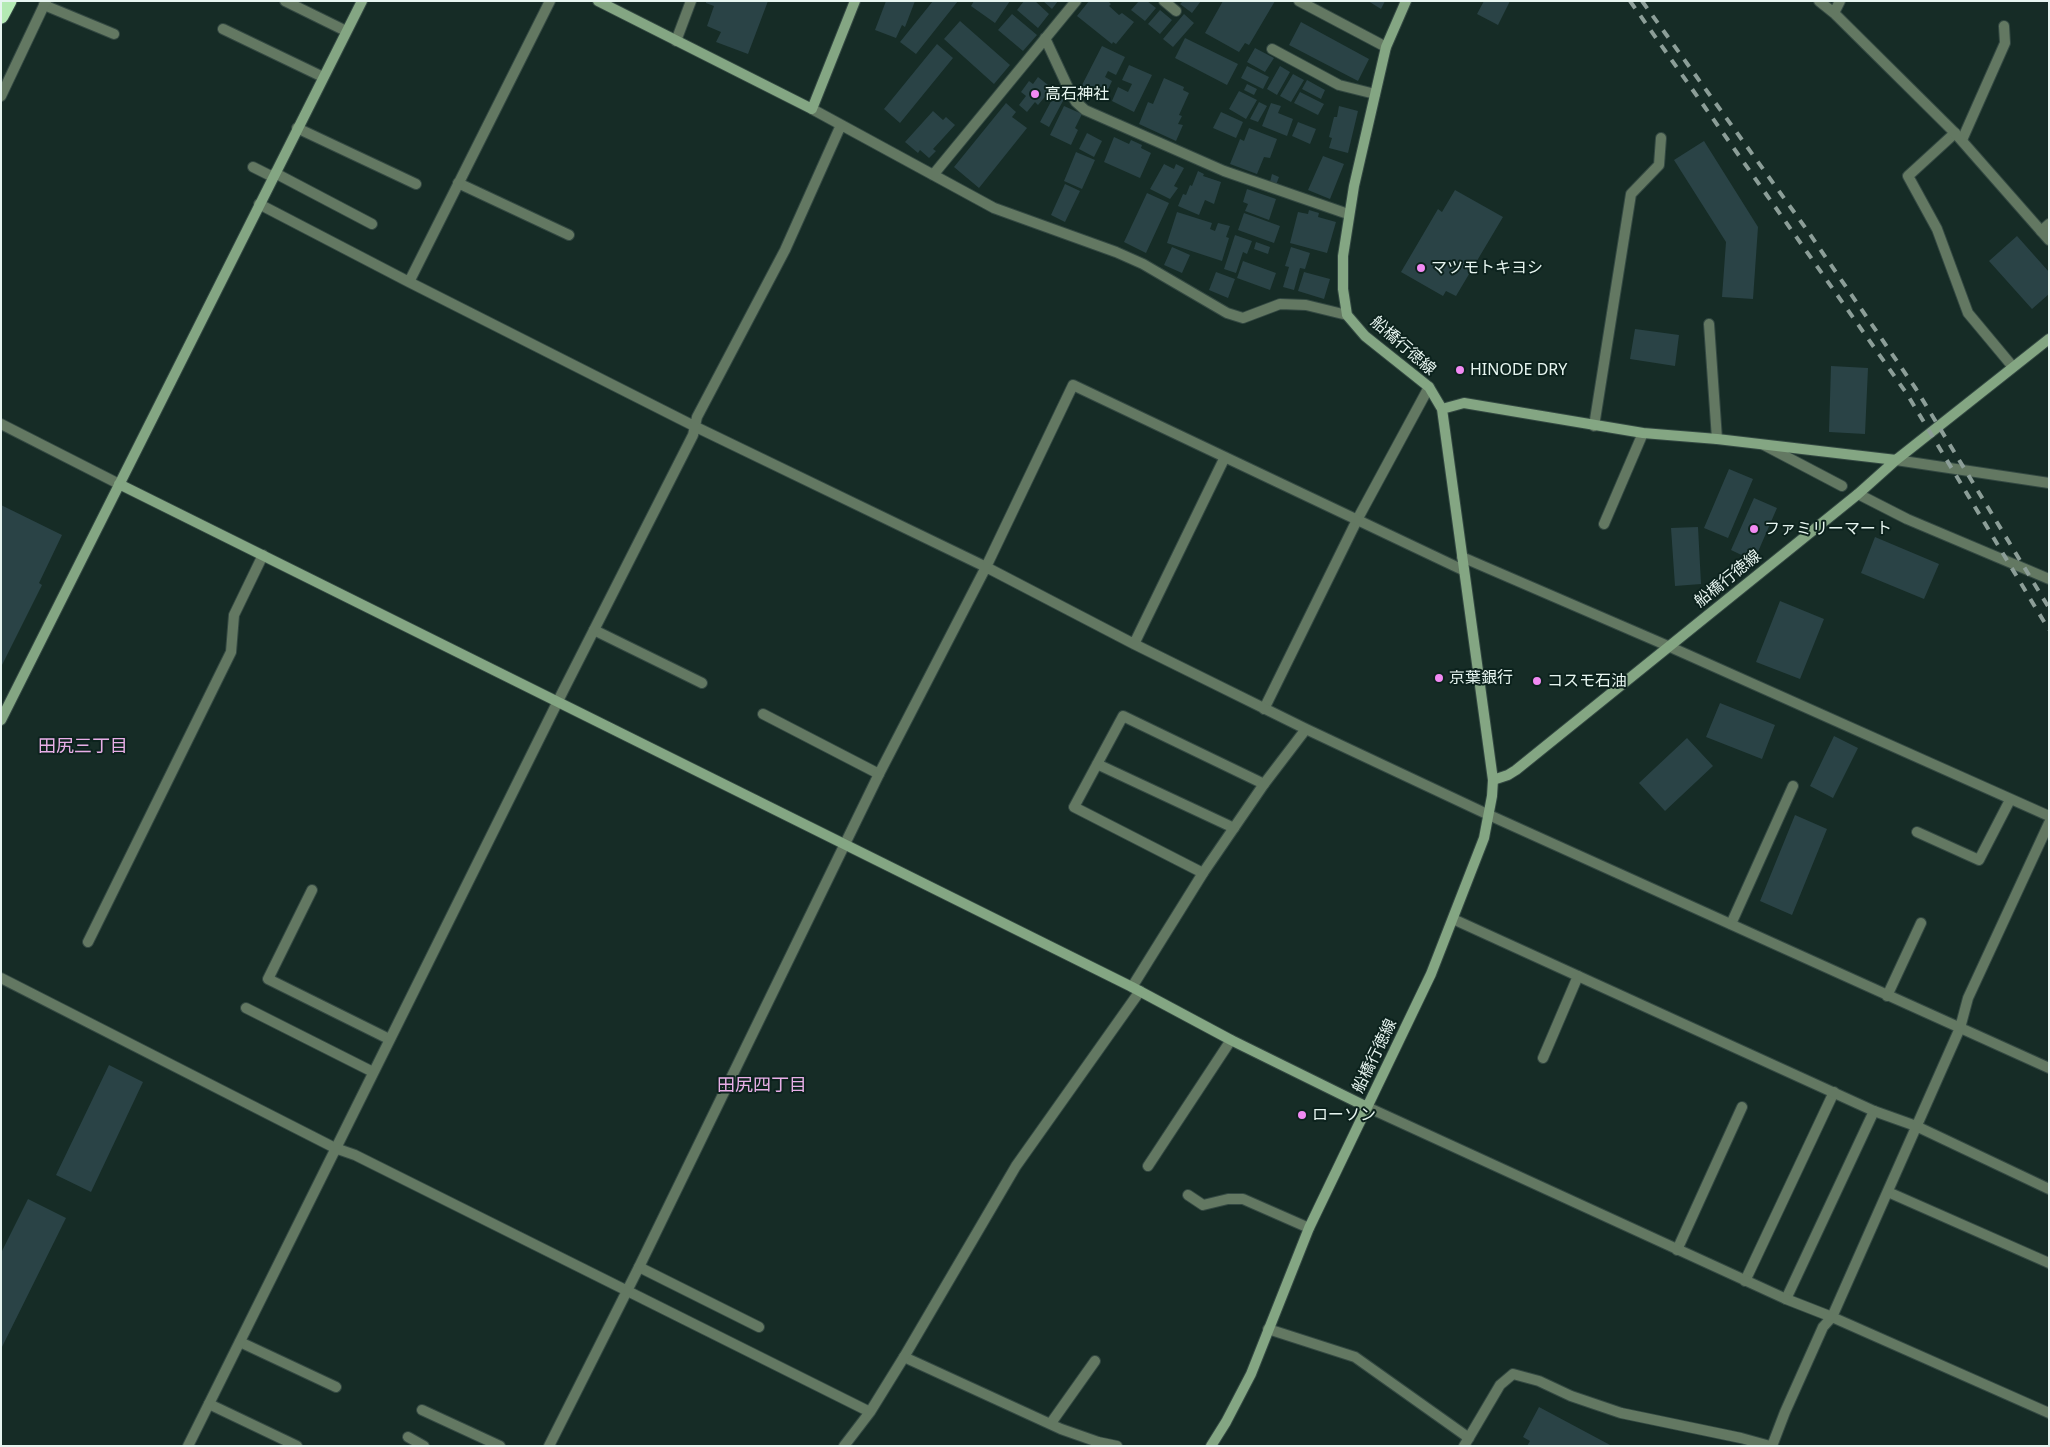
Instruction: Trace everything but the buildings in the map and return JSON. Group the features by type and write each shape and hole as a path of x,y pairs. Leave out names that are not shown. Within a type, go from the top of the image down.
{"highway":[{"path":"1,16 9,1"}],"street":[{"path":"285,1 346,31"},
{"path":"1,720 362,1"},
{"path":"408,282 550,1"},
{"path":"598,1 812,109 994,208 1143,264 1227,313 1244,318 1280,304 1306,305 1347,315"},
{"path":"676,41 691,1"},
{"path":"812,109 855,1"},
{"path":"933,175 1076,1"},
{"path":"1164,1 1176,11"},
{"path":"1299,1 1386,47"},
{"name":"船橋行徳線","path":"1211,1446 1251,1374 1309,1228 1431,974 1484,838 1489,815 1492,780 1442,409 1429,388 1365,336 1347,315 1343,289 1343,256 1348,214 1386,47 1406,1"},
{"path":"1819,1 1834,13 1958,137 2045,228 2049,240"},
{"path":"1834,13 1840,1"},
{"path":"1,96 45,3 114,34"},
{"path":"2004,26 2005,43 1958,137 1908,176 1937,229 1968,313 2013,367"},
{"path":"223,29 323,77"},
{"path":"1045,38 1071,94 1076,102 1085,110 1224,171 1348,214"},
{"path":"1272,49 1339,85 1375,94"},
{"path":"188,1446 558,701 693,435 697,417 784,250 841,125"},
{"path":"297,128 416,184"},
{"path":"1594,426 1630,194 1659,165 1661,138"},
{"path":"253,167 274,175 372,224"},
{"path":"458,183 569,235"},
{"path":"260,204 408,282 696,427 986,567 1134,644 1306,729 1489,815 2049,1068"},
{"path":"1709,324 1717,439"},
{"name":"船橋行徳線","path":"1492,780 1508,775 1516,770 1858,494 1896,460 2049,339"},
{"path":"549,1446 639,1267 879,774 986,567 1072,385 1463,570"},
{"path":"1264,708 1357,520 1429,388"},
{"path":"1442,409 1464,403 1643,433 1717,439 1896,460 2049,483"},
{"path":"1,424 1136,989 1231,1040 1367,1108 1786,1300 1832,1316 2049,1413"},
{"path":"1604,524 1643,433"},
{"path":"1764,445 1842,486"},
{"path":"1134,644 1225,457"},
{"path":"1858,494 1907,519 2049,579"},
{"path":"88,942 231,652 234,615 263,555"},
{"path":"1462,557 1668,646 2049,816"},
{"path":"594,630 702,683"},
{"path":"763,714 879,774"},
{"path":"1203,873 1074,807 1123,716 1264,784"},
{"path":"844,1446 870,1412 904,1357 1016,1166 1136,989 1203,873 1264,784 1306,729"},
{"path":"1097,764 1234,828"},
{"path":"1731,924 1794,786"},
{"path":"1917,832 1979,860 2010,800"},
{"path":"1268,1329 1355,1357 1466,1442 1500,1385 1512,1374 1538,1381 1571,1396 1621,1413 1771,1446 1823,1327 1832,1316 1888,1192 1960,1028 1968,998 2049,823"},
{"path":"312,890 268,979 390,1038"},
{"path":"1453,919 1874,1111 1916,1126 2049,1190"},
{"path":"1887,996 1921,923"},
{"path":"1543,1058 1578,976"},
{"path":"1,978 335,1148 356,1155 870,1412"},
{"path":"246,1008 373,1072"},
{"path":"1148,1166 1231,1040"},
{"path":"1745,1281 1834,1092"},
{"path":"1677,1250 1742,1107"},
{"path":"1786,1300 1874,1111"},
{"path":"1888,1192 2049,1263"},
{"path":"1188,1195 1203,1205 1228,1199 1242,1199 1309,1228"},
{"path":"639,1267 760,1327"},
{"path":"240,1342 336,1387"},
{"path":"904,1357 1051,1423 1098,1442 1117,1446"},
{"path":"1051,1423 1095,1361"},
{"path":"209,1404 297,1446"},
{"path":"422,1410 500,1446"},
{"path":"408,1437 424,1446"}],"railway":[{"path":"1630,1 1907,394 2049,630"},
{"path":"1642,1 1807,230 1916,389 2049,608"}],"place":[{"name":"高石神社","path":"1035,94"},
{"name":"マツモトキヨシ","path":"1421,268"},
{"name":"HINODE DRY","path":"1460,370"},
{"name":"ファミリーマート","path":"1754,529"},
{"name":"京葉銀行","path":"1439,678"},
{"name":"コスモ石油","path":"1537,681"},
{"name":"ローソン","path":"1302,1115"}],"district":[{"name":"田尻三丁目","path":"83,747"},
{"name":"田尻四丁目","path":"762,1086"}]}
